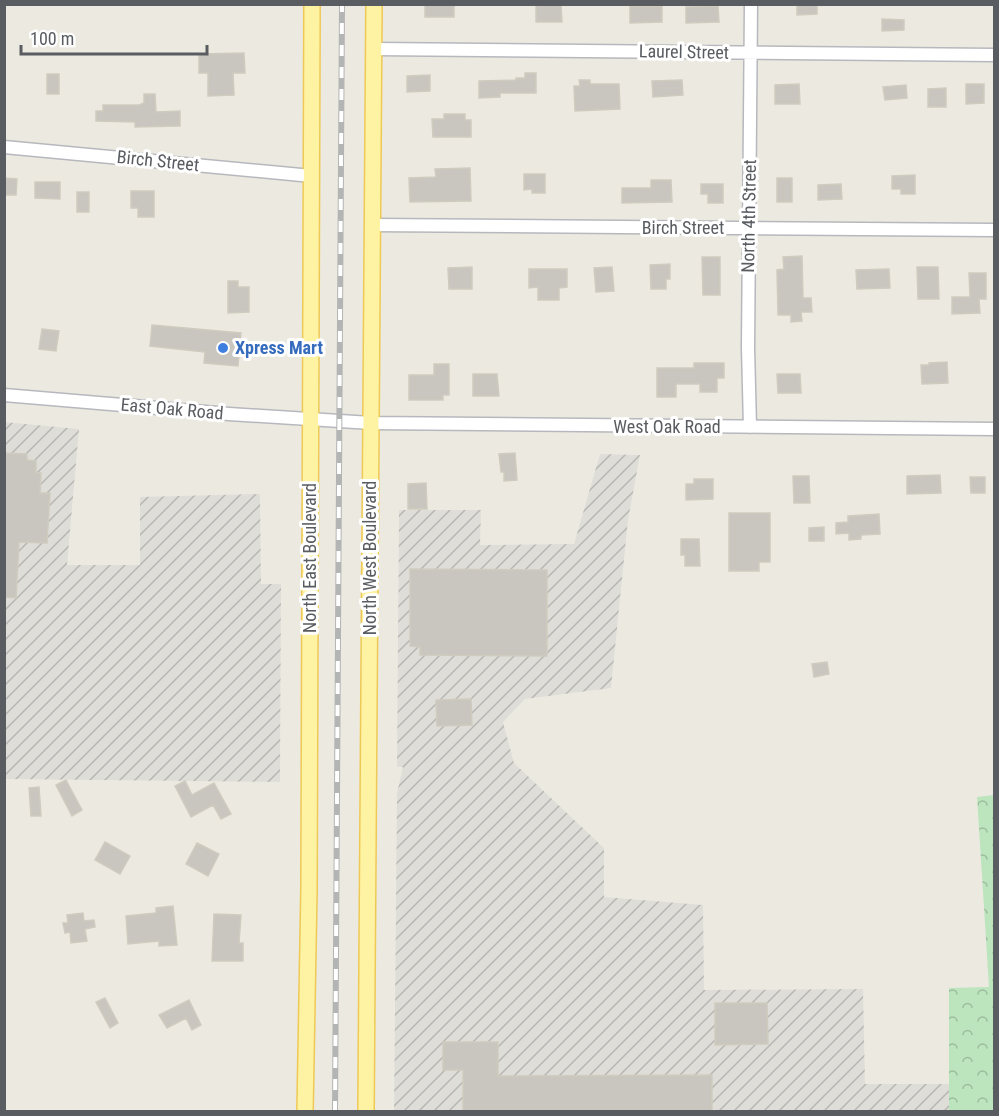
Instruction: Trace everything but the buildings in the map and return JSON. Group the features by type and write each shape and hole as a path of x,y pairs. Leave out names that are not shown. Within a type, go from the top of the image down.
{"main road":[{"name":"North East Boulevard","path":"305,1112 309,889 312,4"},
{"name":"North West Boulevard","path":"366,1112 374,4"}],"street":[{"name":"North 4th Street","path":"750,427 748,348 751,4"},
{"name":"Laurel Street","path":"374,49 994,55"},
{"name":"Birch Street","path":"4,147 312,176"},
{"name":"Birch Street","path":"372,225 994,230"},
{"name":"East Oak Road","path":"4,395 340,422"},
{"name":"West Oak Road","path":"340,422 994,429"}],"shaded area":[{"path":"4,422 79,429 67,565 140,565 140,497 260,494 261,584 281,584 280,782 5,779"},
{"path":"600,454 640,455 628,520 611,688 525,699 503,722 514,763 604,848 604,897 703,905 704,990 863,989 865,1084 949,1084 949,1111 394,1112 397,793 403,767 397,767 399,510 481,510 480,545 574,544"}],"green space":[{"path":"994,795 994,1111 949,1111 949,988 989,987 977,797"}],"railway":[{"path":"335,1112 342,4"}],"place":[{"name":"Xpress Mart","path":"223,348"}]}
